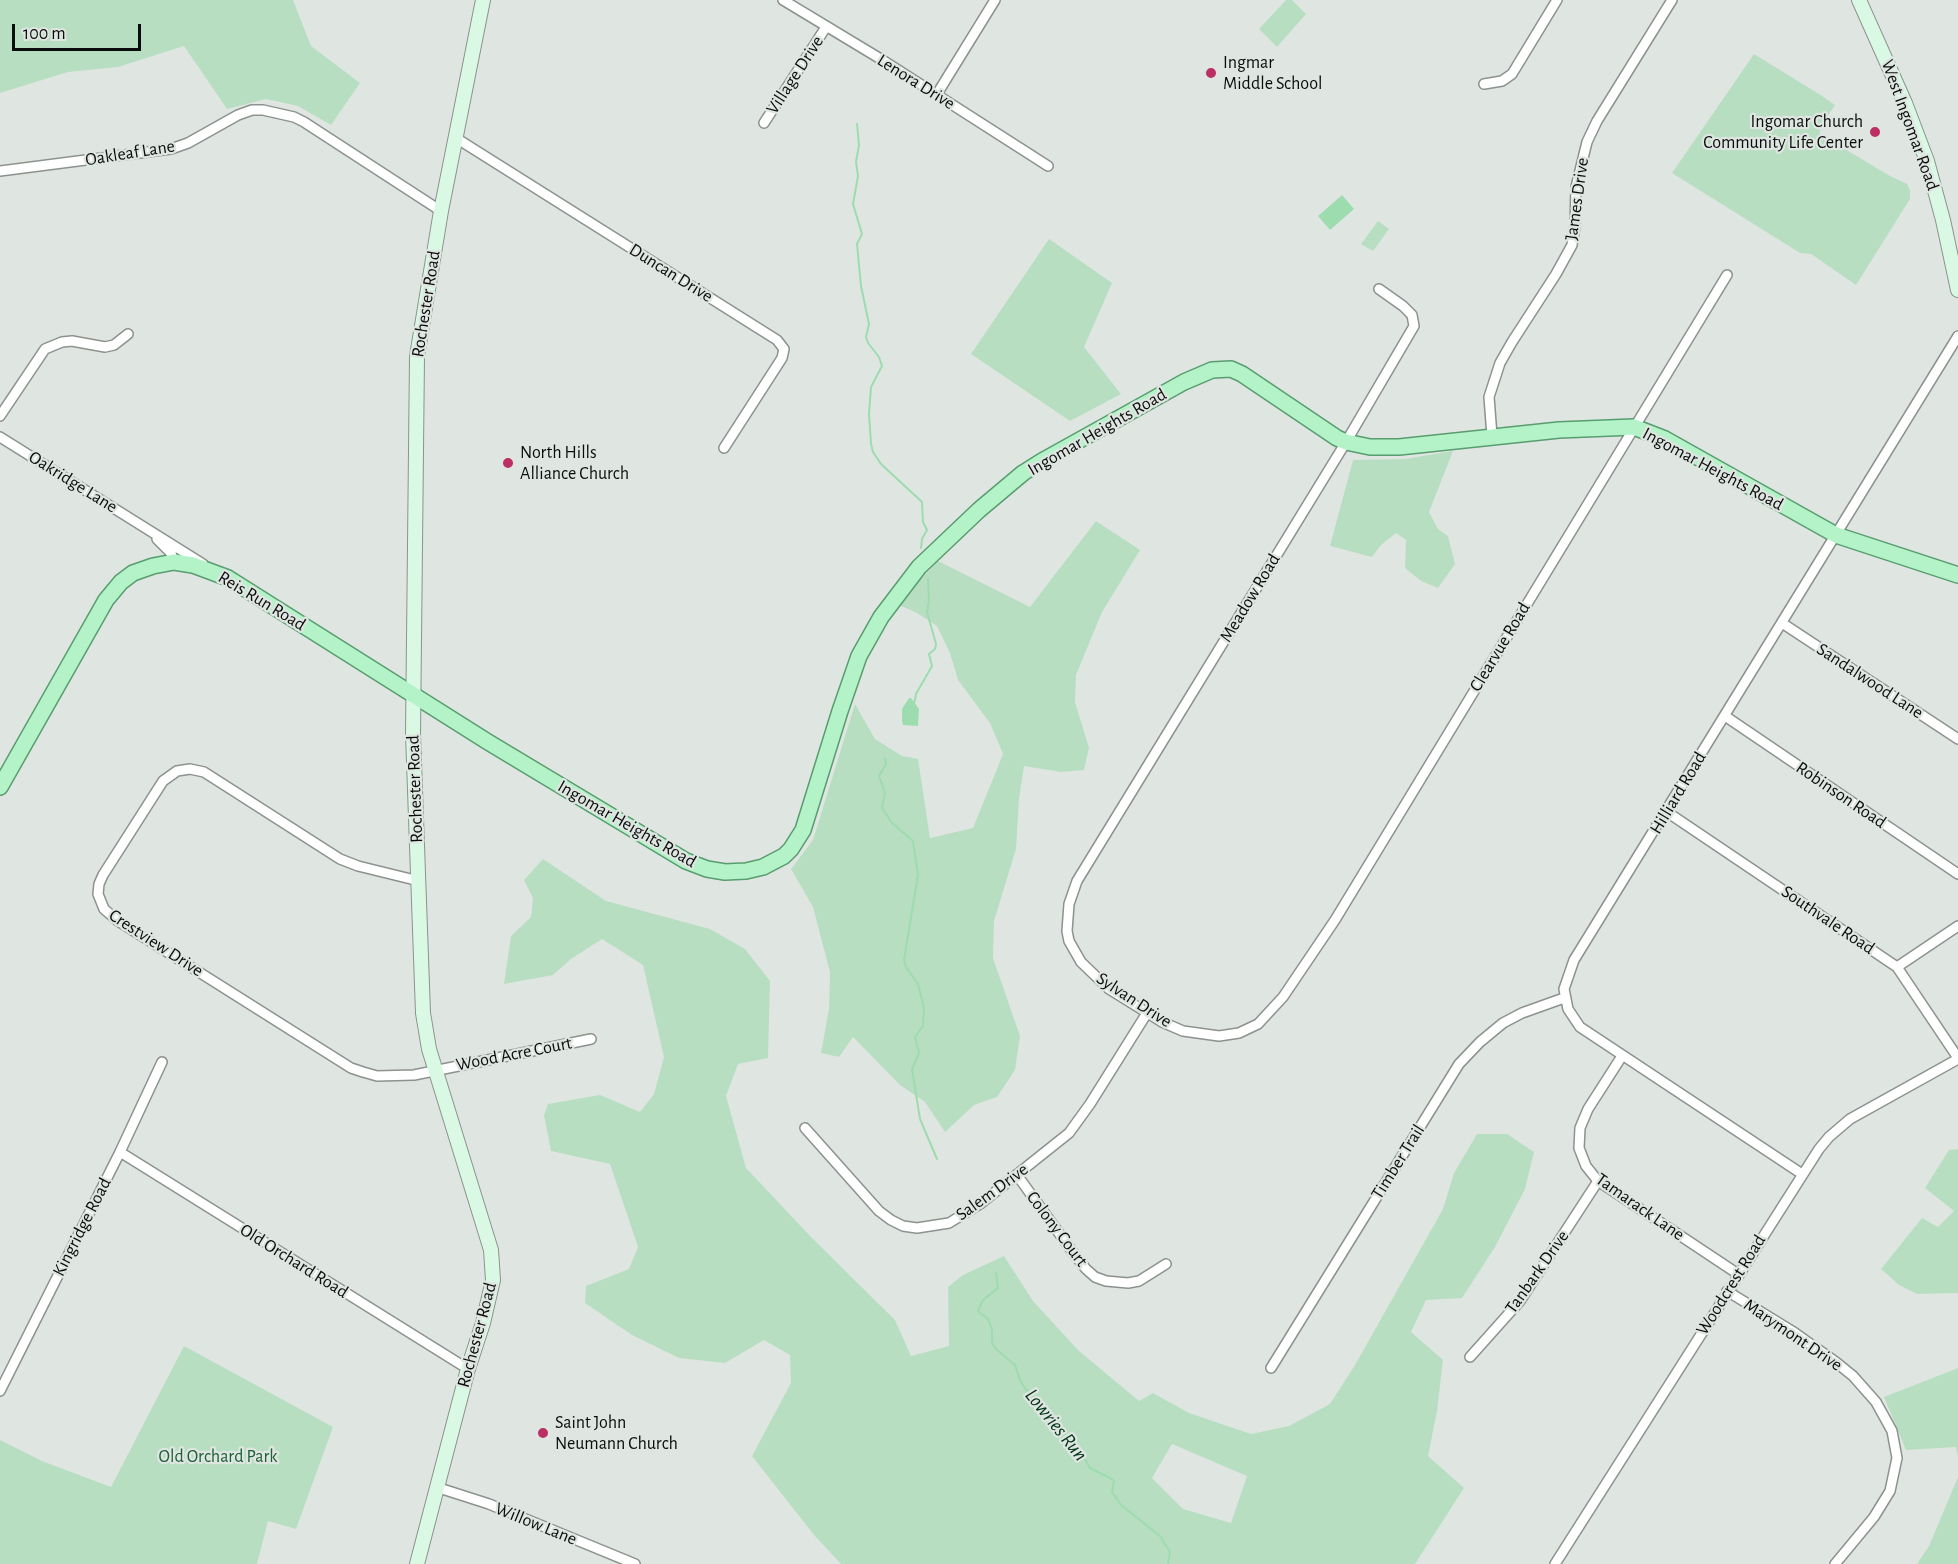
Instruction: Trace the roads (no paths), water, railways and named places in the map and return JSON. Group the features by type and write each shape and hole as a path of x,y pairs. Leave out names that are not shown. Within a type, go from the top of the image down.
{"main road":[{"name":"Ingomar Heights Road","path":"413,695 686,861 707,869 725,872 756,869 784,856 803,830 859,656 891,601 919,567 940,545 1023,473 1198,375 1222,369 1231,369 1255,381 1327,432 1346,442 1384,448 1492,436 1634,427 1665,439 1836,535 1958,575"},
{"name":"Reis Run Road","path":"0,787 106,600 121,582 133,573 153,566 174,562 216,572 413,695"}],"street":[{"name":"Rochester Road","path":"417,1564 468,1369 492,1290 492,1259 488,1239 429,1048 423,1014 413,695 416,371 441,211 483,0"},
{"name":"Lenora Drive","path":"783,0 937,94 1048,166"},
{"path":"937,94 995,0"},
{"path":"1484,84 1502,81 1512,74 1557,0"},
{"name":"James Drive","path":"1492,436 1489,397 1500,363 1556,274 1572,244 1576,187 1587,142 1597,121 1672,0"},
{"name":"West Ingomar Road","path":"1859,0 1905,103 1927,161 1958,290"},
{"name":"Village Drive","path":"764,123 826,27"},
{"name":"Oakleaf Lane","path":"0,171 171,149 188,143 252,110 263,110 294,117 304,122 441,211"},
{"name":"Duncan Drive","path":"456,138 777,340 784,349 782,358 724,448"},
{"name":"Clearvue Road","path":"1267,1016 1283,997 1335,920 1727,275"},
{"name":"Meadow Road","path":"1066,918 1077,881 1346,442 1414,326 1412,315 1379,289"},
{"path":"0,416 45,349 72,341 105,347 114,345 128,334"},
{"name":"Hilliard Road","path":"1564,998 1566,979 1574,960 1958,336"},
{"name":"Oakridge Lane","path":"0,437 146,526 216,572"},
{"name":"Oakridge Lane","path":"146,526 171,554 174,562"},
{"name":"Sandalwood Lane","path":"1782,623 1958,739"},
{"name":"Robinson Road","path":"1725,716 1958,874"},
{"name":"Crestview Drive","path":"419,881 358,866 340,859 204,772 190,769 177,771 163,781 103,875 98,894 104,909 111,915 351,1068 376,1076 389,1077 414,1075 436,1069"},
{"name":"Southvale Road","path":"1667,812 1897,967 1958,1059"},
{"name":"Sylvan Drive","path":"1066,918 1069,941 1081,962 1109,989 1147,1013 1183,1031 1219,1036 1239,1033 1258,1024 1267,1016"},
{"path":"1897,967 1958,926"},
{"path":"1564,998 1568,1009 1580,1027 1802,1174"},
{"name":"Timber Trail","path":"1271,1368 1459,1064 1503,1023 1522,1013 1564,998"},
{"name":"Salem Drive","path":"805,1128 879,1211 903,1226 917,1228 949,1223 980,1204 1069,1133 1077,1124 1147,1013"},
{"name":"Wood Acre Court","path":"436,1069 591,1039"},
{"name":"Tamarack Lane","path":"1622,1056 1588,1109 1580,1128 1579,1148 1591,1175 1738,1274"},
{"name":"Woodcrest Road","path":"1556,1564 1738,1274 1802,1174 1829,1137 1850,1119 1958,1059"},
{"name":"Kingridge Road","path":"0,1389 120,1152 162,1062"},
{"name":"Old Orchard Road","path":"120,1152 468,1369"},
{"name":"Colony Court","path":"1017,1175 1077,1258 1095,1277 1106,1281 1128,1283 1139,1281 1166,1264"},
{"name":"Tanbark Drive","path":"1470,1357 1520,1301 1598,1181"},
{"name":"Marymont Drive","path":"1727,1292 1792,1331 1837,1363 1876,1402 1892,1431 1897,1458 1890,1491 1874,1517 1834,1564"},
{"name":"Willow Lane","path":"436,1487 489,1504 635,1564"}],"waterway":[{"path":"857,124 858,176 853,204 862,234 857,244 861,286 869,324 866,337 882,366 871,387 869,414 871,444 881,464 922,502 923,522 927,530 922,539 921,548"},
{"name":"Lowries Run","path":"914,704 916,694 932,666 929,654 935,649 936,644 927,612 928,579"},
{"name":"Lowries Run","path":"885,758 886,764 879,776 885,793 882,808 892,823 913,841 918,875 904,960 918,984 924,1008 923,1026 915,1037 919,1053 912,1069 920,1119 937,1159"},
{"name":"Lowries Run","path":"996,1273 998,1288 983,1300 978,1311 988,1319 992,1329 992,1343 1015,1365 1025,1388 1081,1452 1090,1468 1114,1481 1112,1492 1121,1505 1160,1536 1170,1552 1168,1564"}],"place":[{"name":"Ingmar Middle School","path":"1211,73"},
{"name":"Ingomar Church Community Life Center","path":"1875,132"},
{"name":"North Hills Alliance Church","path":"508,463"},
{"name":"Saint John Neumann Church","path":"543,1433"}],"park label":[{"name":"Old Orchard Park","path":"218,1457"}]}
